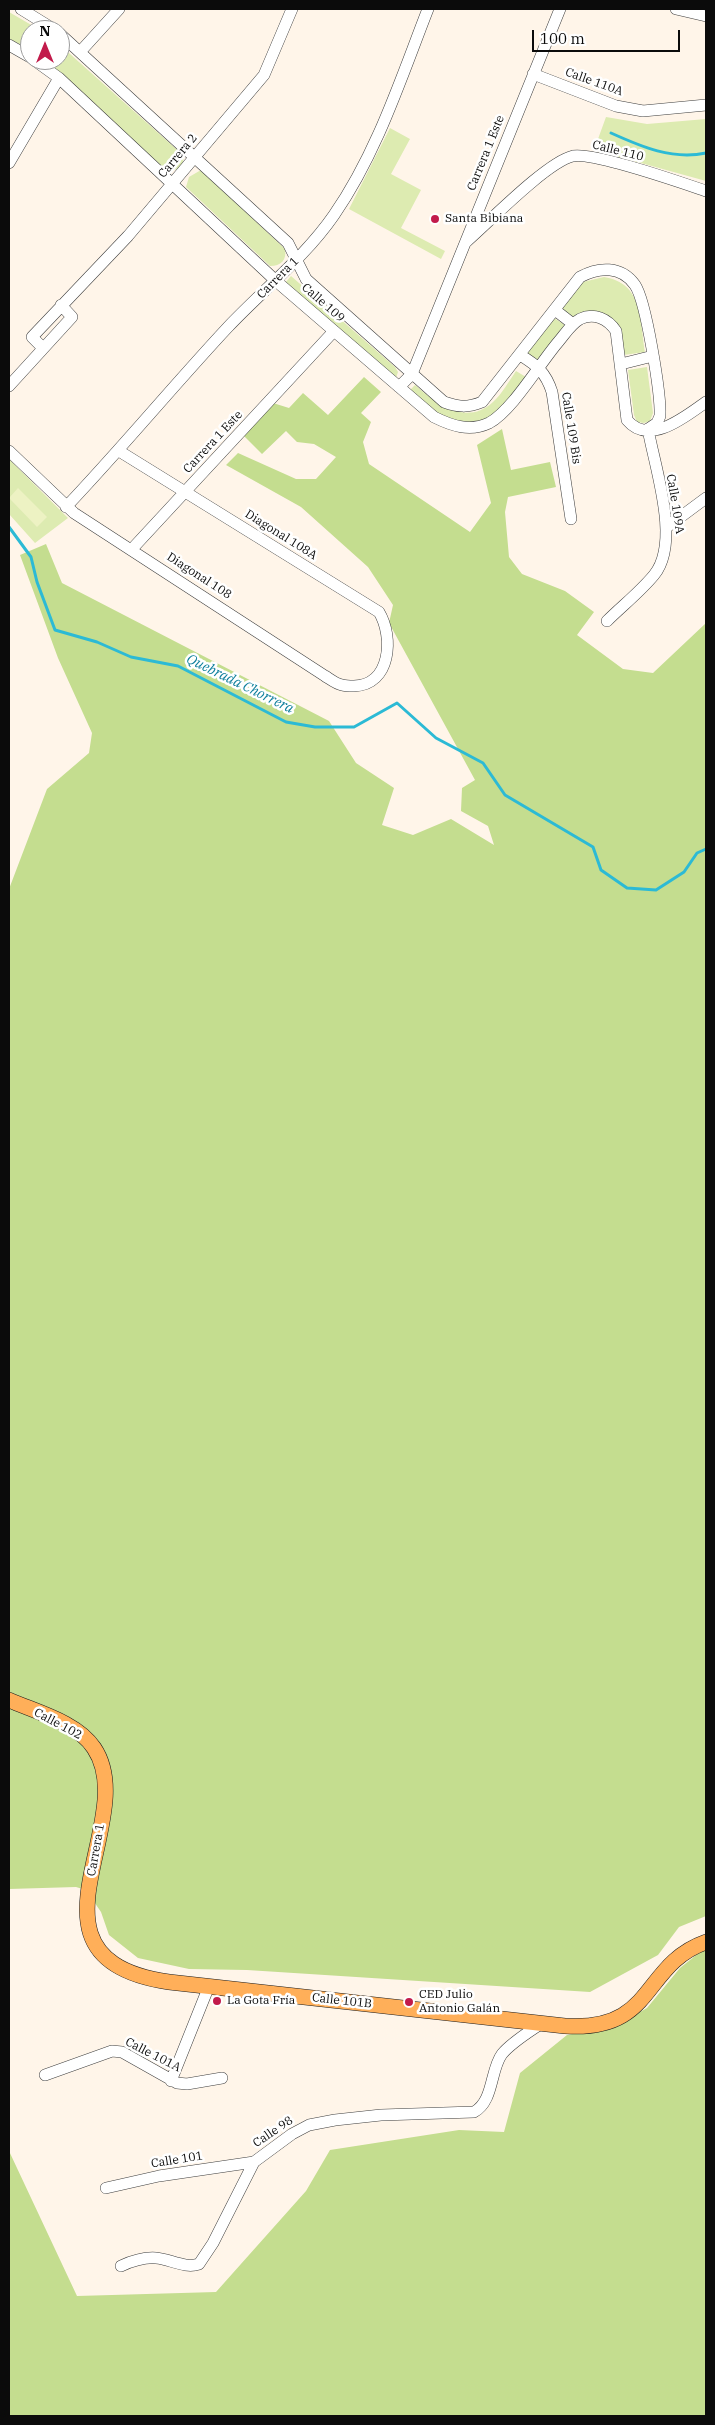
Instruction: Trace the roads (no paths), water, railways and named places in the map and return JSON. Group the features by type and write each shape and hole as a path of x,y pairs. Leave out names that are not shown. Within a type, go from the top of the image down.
{"main road":[{"name":"Calle 102","path":"9,1700 76,1730 94,1747 100,1757"},
{"name":"Carrera 1","path":"95,1943 89,1926 87,1908 105,1796 105,1775 100,1757"},
{"name":"Calle 101B","path":"95,1943 113,1962 136,1975 153,1980 582,2027 614,2022 636,2007 684,1952 706,1942"}],"street":[{"path":"21,9 39,20"},
{"path":"80,52 119,9"},
{"name":"Carrera 2","path":"43,348 32,337 128,236 264,75 292,9"},
{"name":"Carrera 1","path":"66,507 119,451 229,326 317,239 331,220 357,177 374,143 428,9"},
{"name":"Carrera 1 Este","path":"399,387 412,374 560,9"},
{"path":"676,9 706,16"},
{"name":"Calle 109","path":"70,43 288,243 306,279 444,402 457,407 470,407 486,398 580,277 591,271 603,269 625,275 634,284 640,295 653,356"},
{"path":"9,45 20,51"},
{"name":"Calle 109","path":"48,70 59,78 276,281 434,417 452,426 470,428 488,424 505,412 538,366 573,324"},
{"name":"Calle 110A","path":"534,74 616,106 658,110 706,105"},
{"path":"9,163 59,78"},
{"name":"Calle 110","path":"463,245 550,167 574,156 597,158 706,191"},
{"path":"9,386 72,317 61,305"},
{"path":"555,310 573,324 590,316 606,320 616,331 627,420 632,426 640,430 661,429 706,402"},
{"name":"Carrera 1 Este","path":"132,549 334,331"},
{"name":"Calle 109 Bis","path":"520,355 538,366 547,378 552,392 571,519"},
{"path":"621,364 653,356 660,416 657,423 648,429"},
{"name":"Calle 109A","path":"606,621 654,575 666,550 667,527 648,429"},
{"name":"Diagonal 108","path":"9,450 66,507 343,686 361,686 374,680 384,667"},
{"name":"Diagonal 108A","path":"119,451 379,612 384,621 388,650 384,667"},
{"path":"667,527 706,498"},
{"path":"171,2081 209,1986"},
{"name":"Calle 98","path":"120,2266 144,2258 156,2258 188,2265 194,2265 204,2260 254,2162 292,2134 309,2125 381,2115 474,2112 490,2087 502,2055 542,2023"},
{"name":"Calle 101A","path":"45,2074 112,2050 122,2052 171,2081 187,2084 222,2078"},
{"name":"Calle 101","path":"106,2188 160,2176 254,2162"}],"waterway":[{"path":"611,133 657,151 681,155 706,153"},
{"name":"Quebrada Chorrera","path":"9,527 31,557 37,582 55,630 97,642 131,657 178,666 286,722 315,727 354,727 397,703 436,738 483,763 505,795 593,847 601,870 627,888 656,890 684,872 697,853 706,849"}],"place":[{"name":"Santa Bibiana","path":"435,219"},
{"name":"La Gota Fría","path":"217,2001"},
{"name":"CED Julio Antonio Galán","path":"409,2002"}]}
